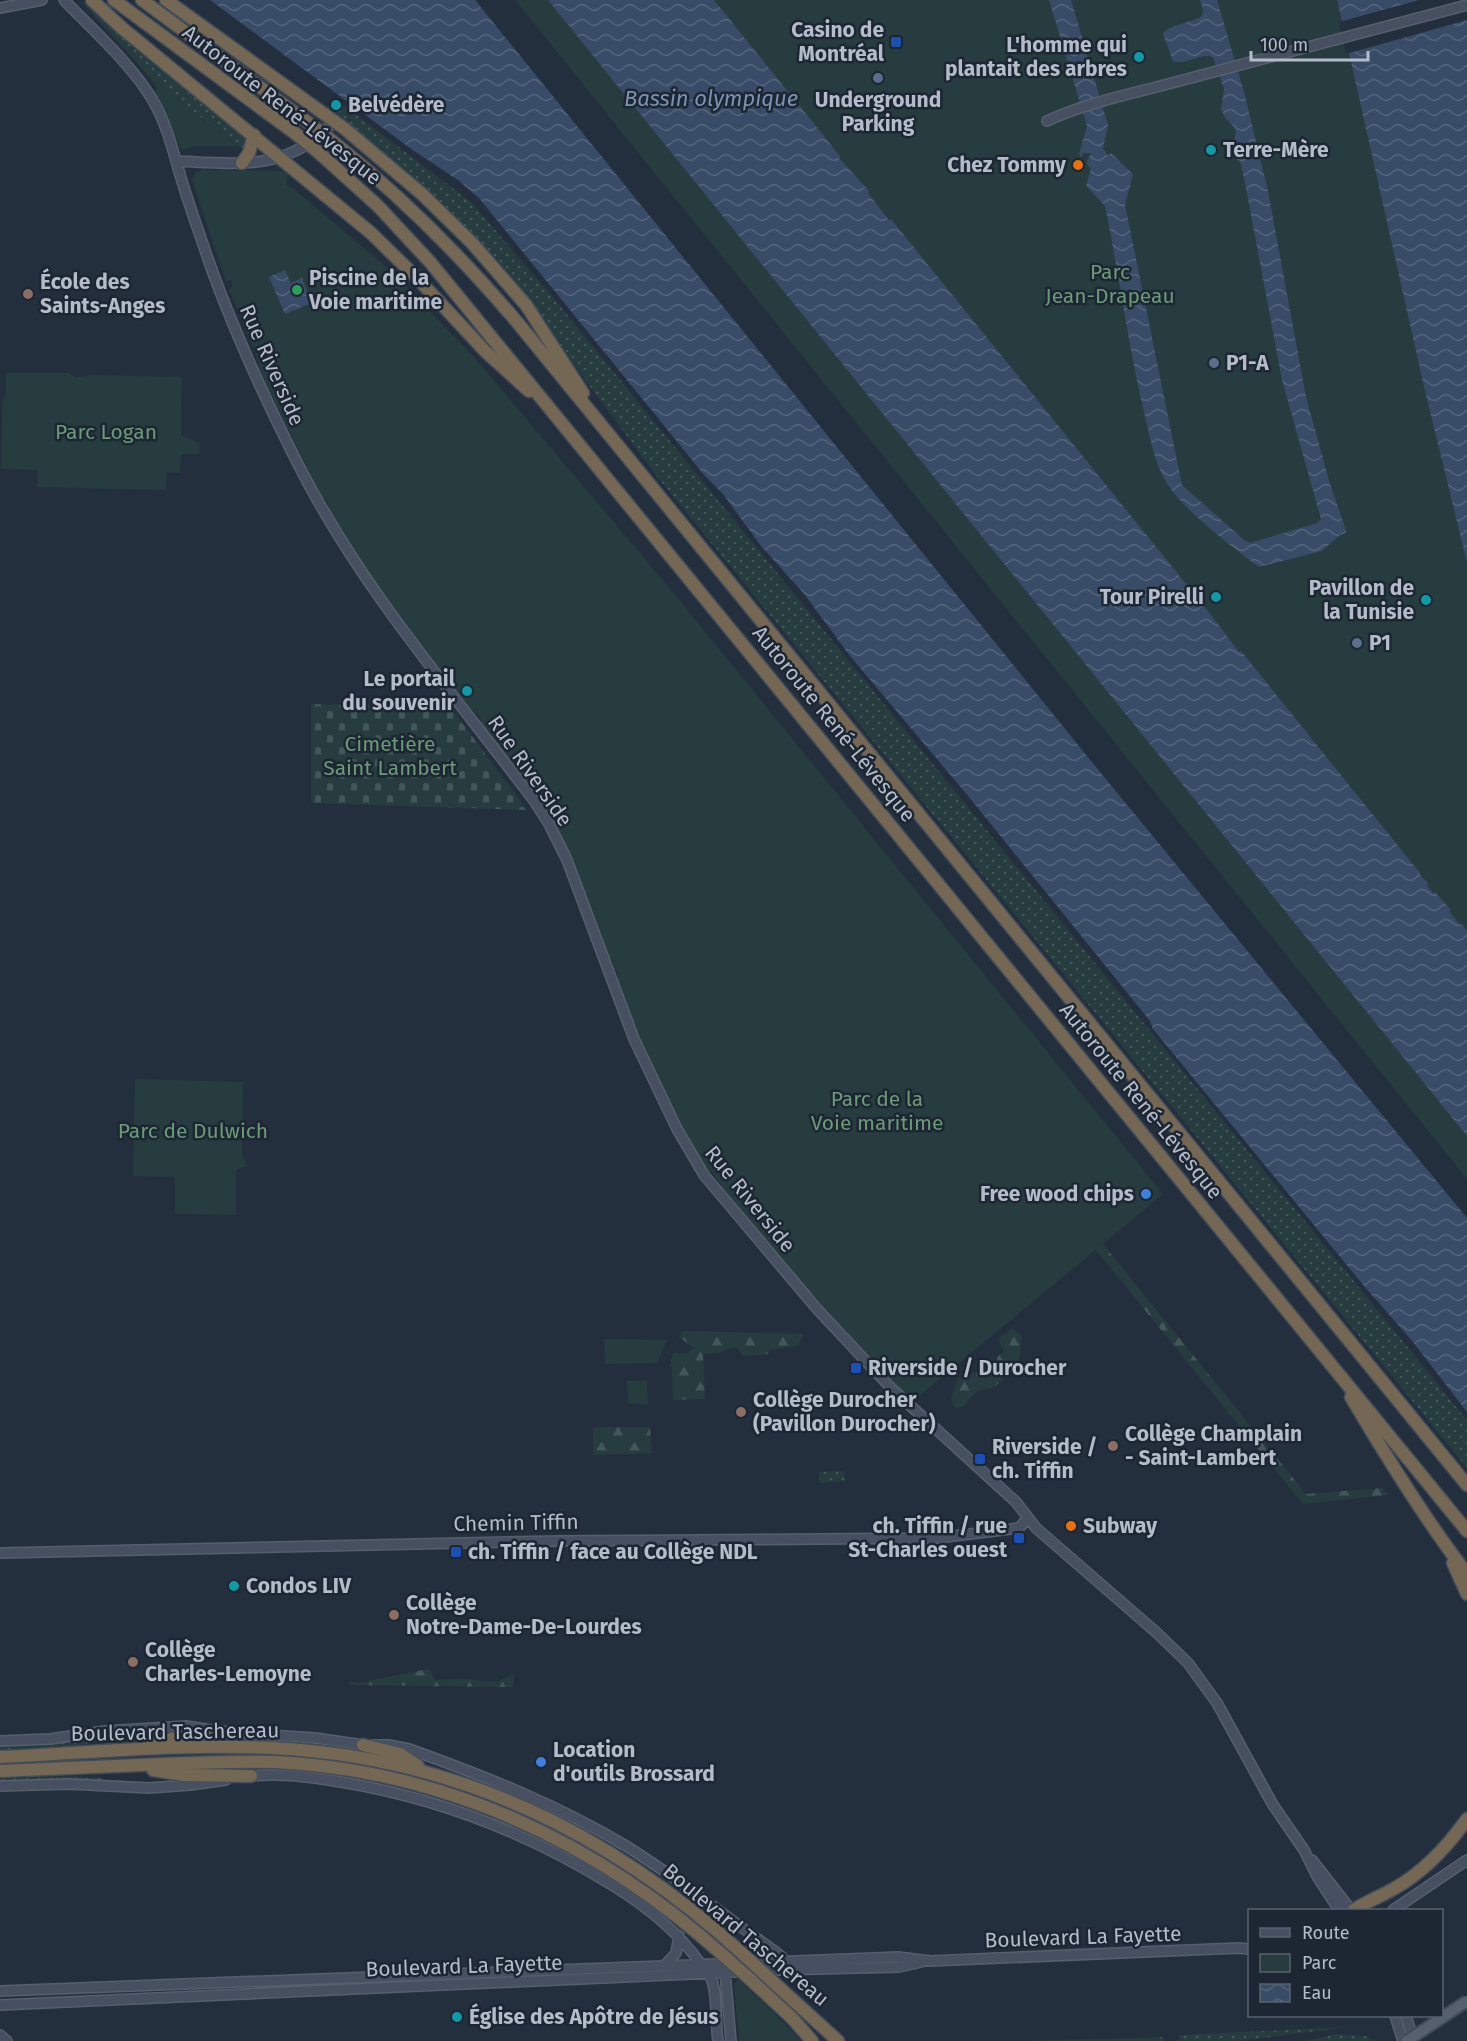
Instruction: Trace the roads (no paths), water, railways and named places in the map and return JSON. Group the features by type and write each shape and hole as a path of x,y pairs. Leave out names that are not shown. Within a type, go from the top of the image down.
{"highway":[{"path":"92,0 122,28 370,232 417,278 485,351 563,422"},
{"name":"Autoroute René-Lévesque","path":"114,0 296,134 373,200 410,238 563,422 1467,1532"},
{"name":"Autoroute René-Lévesque","path":"142,0 331,140 379,180 469,268 524,331 1467,1485"},
{"path":"166,0 334,121 405,179 485,257 531,312 618,446"},
{"path":"242,163 249,153 254,135"},
{"path":"1330,1361 1385,1455 1467,1574"},
{"path":"1445,1545 1467,1594"},
{"path":"127,1751 182,1736 224,1732"},
{"path":"363,1745 400,1754 426,1772"},
{"name":"Boulevard Taschereau","path":"0,1757 221,1747 286,1749 360,1758 461,1782 554,1821 598,1845 673,1895 744,1955 838,2041"},
{"name":"Boulevard Taschereau","path":"0,1771 227,1761 299,1764 371,1774 453,1795 521,1822 597,1860 658,1901 720,1960 751,1980 792,2018 812,2041"},
{"path":"122,1766 184,1775 251,1776"},
{"path":"1356,1909 1395,1888 1422,1869 1446,1847 1467,1819"},
{"path":"827,2029 844,2041"}],"main road":[{"path":"1443,2016 1467,2001"},
{"path":"1405,2041 1442,2017"}],"street":[{"path":"0,8 42,0"},
{"name":"Rue Riverside","path":"64,0 147,90 162,118 200,236 229,313 263,392 306,479 332,525 372,588 535,802 554,832 567,860 629,1028 662,1101 695,1161 724,1200 856,1352 910,1407 1016,1502 1038,1531 1157,1633 1188,1663 1217,1702 1273,1805 1304,1850"},
{"path":"1047,121 1061,114 1317,43 1467,5"},
{"path":"176,161 242,163 280,158 307,146 334,121"},
{"name":"Chemin Tiffin","path":"0,1553 560,1540 937,1538 1018,1528 1028,1518"},
{"name":"Boulevard Taschereau","path":"0,1741 50,1739 105,1731 180,1726 363,1745 389,1745 409,1749 500,1783 559,1809 643,1857 776,1952 783,1965"},
{"name":"Boulevard Taschereau","path":"0,1786 63,1784 148,1788 190,1785 251,1776 305,1777 418,1798 468,1814 529,1840 580,1866 633,1899 679,1936 708,1974"},
{"path":"1304,1850 1338,1909"},
{"path":"1304,1850 1350,1909"},
{"path":"1408,1906 1467,1860"},
{"path":"665,1965 676,1953 679,1936"},
{"name":"Boulevard La Fayette","path":"1,2006 311,1990 708,1974 783,1965 898,1957 930,1961 1248,1947"},
{"path":"720,1960 725,1972 731,2041"},
{"name":"Boulevard La Fayette","path":"0,1991 701,1964 720,1960 783,1965"},
{"path":"708,1974 713,1984 718,2041"},
{"path":"1395,2017 1405,2041"},
{"path":"1406,2017 1414,2041"},
{"path":"0,2035 7,2041"}],"water":[{"path":"210,0 475,0 1091,761 1467,1218 1467,1412 1413,1342 1364,1286 1153,1029 1150,1021 969,797 850,656 805,595 761,546 723,494 705,476 479,198 458,180 414,151"},
{"name":"Bassin olympique","path":"548,0 714,0 840,156 839,158 869,191 868,193 889,220 891,219 1420,873 1433,893 1435,892 1451,910 1449,911 1460,925 1462,924 1467,930 1467,1136"},
{"path":"1049,0 1071,0 1108,125 1103,148 1108,156 1111,153 1133,174 1125,205 1182,485 1250,543 1317,523 1321,519 1282,380 1241,164 1232,148 1236,132 1221,109 1224,89 1213,57 1203,56 1183,62 1173,61 1163,34 1170,28 1202,16 1200,0 1217,0 1244,92 1268,191 1306,397 1330,484 1345,527 1346,533 1340,535 1322,551 1259,567 1198,518 1163,477 1153,450 1138,386 1105,206 1086,186 1091,169 1086,163 1091,153 1083,153 1081,157 1079,154 1087,126"},
{"path":"1337,0 1467,0 1467,563 1424,387"},
{"path":"285,270 291,283 302,278 312,303 285,314 269,277"}],"place":[{"name":"Casino de Montréal","path":"896,42"},
{"name":"L'homme qui plantait des arbres","path":"1139,57"},
{"name":"Underground Parking","path":"878,78"},
{"name":"Belvédère","path":"336,105"},
{"name":"Terre-Mère","path":"1211,150"},
{"name":"Chez Tommy","path":"1078,165"},
{"name":"Piscine de la Voie maritime","path":"297,290"},
{"name":"École des Saints-Anges","path":"28,294"},
{"name":"P1-A","path":"1214,363"},
{"name":"Tour Pirelli","path":"1216,597"},
{"name":"Pavillon de la Tunisie","path":"1426,600"},
{"name":"P1","path":"1357,643"},
{"name":"Le portail du souvenir","path":"467,691"},
{"name":"Free wood chips","path":"1146,1194"},
{"name":"Riverside / Durocher","path":"856,1368"},
{"name":"Collège Durocher (Pavillon Durocher)","path":"741,1412"},
{"name":"Collège Champlain - Saint-Lambert","path":"1113,1446"},
{"name":"Riverside / ch. Tiffin","path":"980,1459"},
{"name":"Subway","path":"1071,1526"},
{"name":"ch. Tiffin / rue St-Charles ouest","path":"1019,1538"},
{"name":"ch. Tiffin / face au Collège NDL","path":"456,1552"},
{"name":"Condos LIV","path":"234,1586"},
{"name":"Collège Notre-Dame-De-Lourdes","path":"394,1615"},
{"name":"Collège Charles-Lemoyne","path":"133,1662"},
{"name":"Location d'outils Brossard","path":"541,1762"},
{"name":"Église des Apôtre de Jésus","path":"457,2017"}],"park label":[{"name":"Parc Jean-Drapeau","path":"1110,284"},
{"name":"Parc Logan","path":"106,432"},
{"name":"Cimetière Saint Lambert","path":"390,756"},
{"name":"Parc de la Voie maritime","path":"877,1111"},
{"name":"Parc de Dulwich","path":"193,1131"}]}
